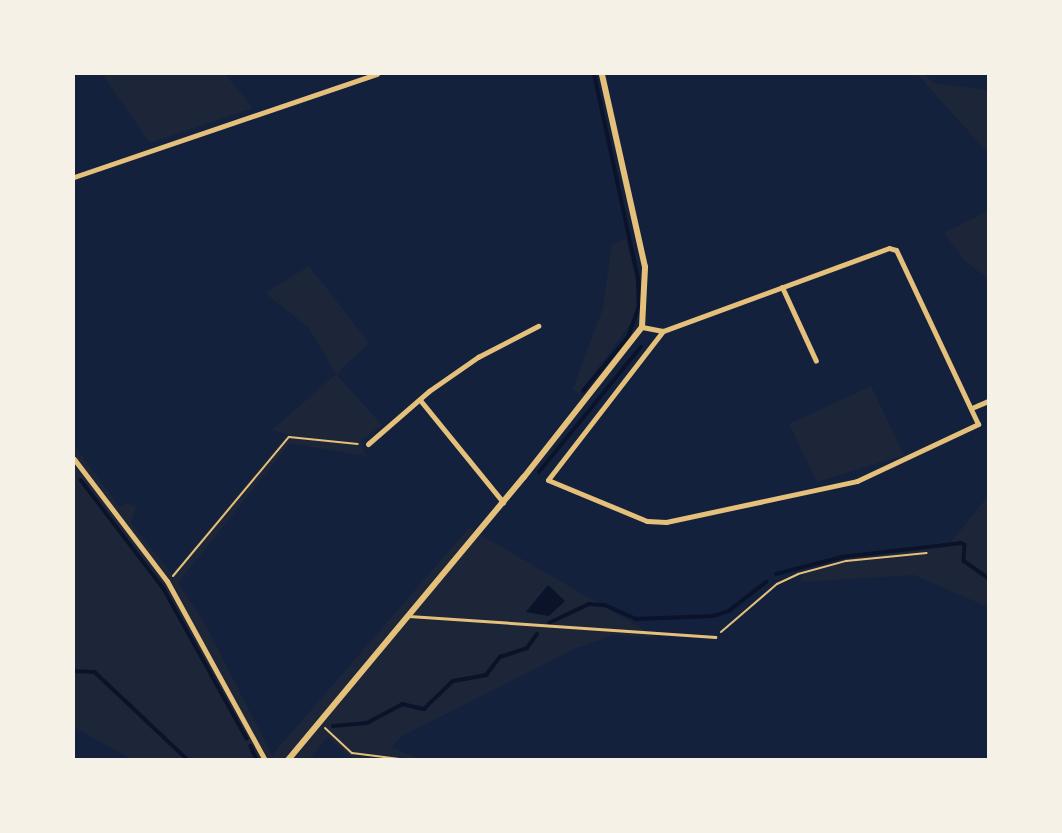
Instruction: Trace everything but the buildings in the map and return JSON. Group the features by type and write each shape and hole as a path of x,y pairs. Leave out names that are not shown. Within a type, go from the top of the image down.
{"street":[{"path":"74,177 377,74"},
{"path":"288,760 316,721 503,502 642,327 645,267 602,74"},
{"path":"890,248 896,250 974,407 979,419 974,429 871,476 666,522 647,521 550,484 550,472 663,331 782,287 890,248"},
{"path":"782,287 816,361"},
{"path":"368,444 420,400 478,357 538,326"},
{"path":"642,327 663,331"},
{"path":"420,400 503,502"},
{"path":"974,407 989,401"},
{"path":"74,459 167,582 265,760"}],"lane":[{"path":"406,615 715,637"}],"path":[{"path":"167,582 289,437 368,444"},
{"path":"715,637 777,584 799,574 846,561 927,554"},
{"path":"316,721 352,753 408,760"}],"shaded area":[{"path":"102,74 225,74 253,108 150,143"},
{"path":"917,74 924,74 933,83 988,90 988,153"},
{"path":"988,211 988,278 966,262 944,233"},
{"path":"626,239 636,280 636,316 579,394 573,389 603,308 612,244"},
{"path":"309,266 369,343 336,374 309,328 265,293"},
{"path":"336,374 382,425 360,441 366,456 290,443 178,583 204,622 272,755 469,528 658,638 614,635 577,648 402,736 391,748 422,759 352,758 328,737 309,759 131,759 74,727 74,446 120,507 127,503 136,508 131,523 172,574 288,434 272,430"},
{"path":"871,386 904,455 817,482 789,424"},
{"path":"988,496 988,607 914,575 799,582 806,571 865,553 952,541"},
{"path":"548,585 565,601 549,616 526,612"}],"waterway":[{"path":"583,391 628,337 639,307 638,279 594,74"},
{"path":"539,472 641,347"},
{"path":"81,480 164,589 247,739"},
{"path":"776,574 842,557 961,543 965,545 964,561 988,578"},
{"path":"549,623 589,604 605,605 636,619 713,616 729,611 766,582"},
{"path":"333,726 367,723 402,704 424,709 453,681 486,675 500,657 527,648 537,634"},
{"path":"74,671 95,672 188,760"},
{"path":"251,746 257,760"}]}
